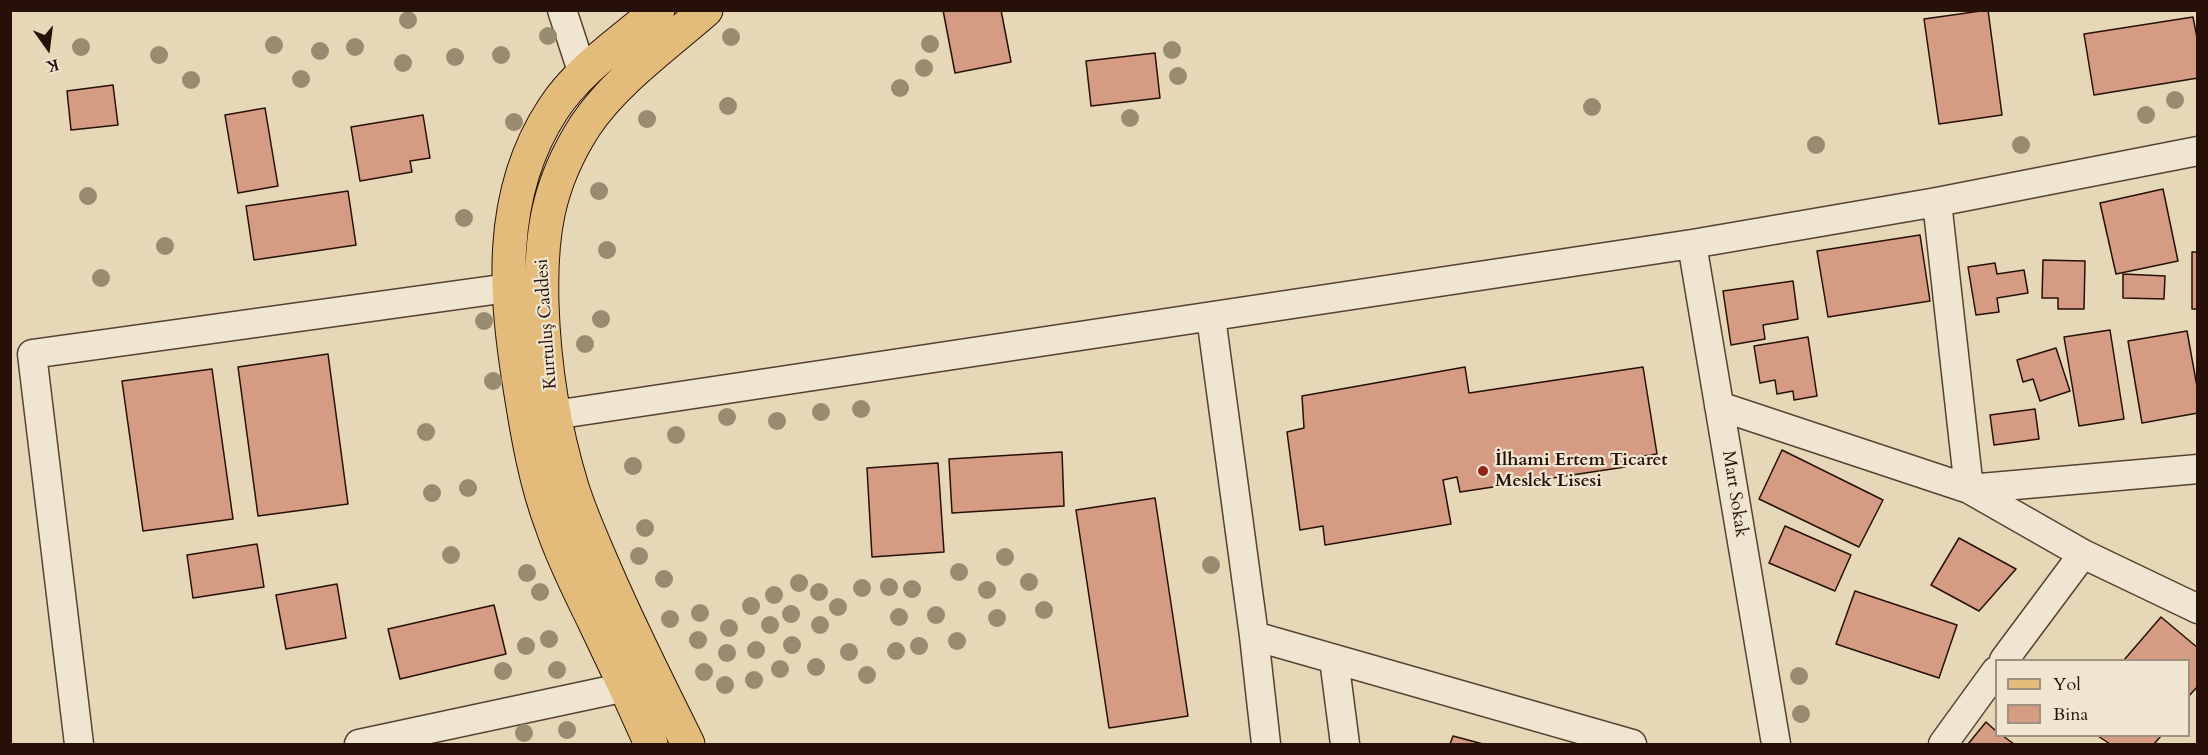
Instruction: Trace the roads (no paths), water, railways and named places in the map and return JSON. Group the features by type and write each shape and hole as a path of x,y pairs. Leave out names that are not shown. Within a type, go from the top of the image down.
{"main road":[{"name":"Kurtuluş Caddesi","path":"651,744 564,558 546,509 526,423 514,354 507,288 510,224 514,200 524,166 537,136 553,109 583,74 658,10"},
{"name":"Kurtuluş Caddesi","path":"687,744 624,613 587,528 573,489 554,415 544,351 541,276 542,239 556,181 576,140 598,109 626,79 706,10"}],"street":[{"path":"562,10 583,74"},
{"path":"554,415 1692,244 1937,202 2198,151"},
{"path":"1937,202 1969,489"},
{"name":"Mart Sokak","path":"1692,244 1776,744"},
{"path":"78,744 32,354 507,288"},
{"path":"1211,317 1254,636 1266,744"},
{"path":"1719,406 1969,489 2083,554 2198,609"},
{"path":"1969,489 2198,469"},
{"path":"2005,659 2083,554"},
{"path":"1254,636 1632,744"},
{"path":"1334,659 1345,744"},
{"path":"1942,744 1995,672"},
{"path":"359,744 626,687"}],"place":[{"name":"İlhami Ertem Ticaret Meslek Lisesi","path":"1483,471"}]}
